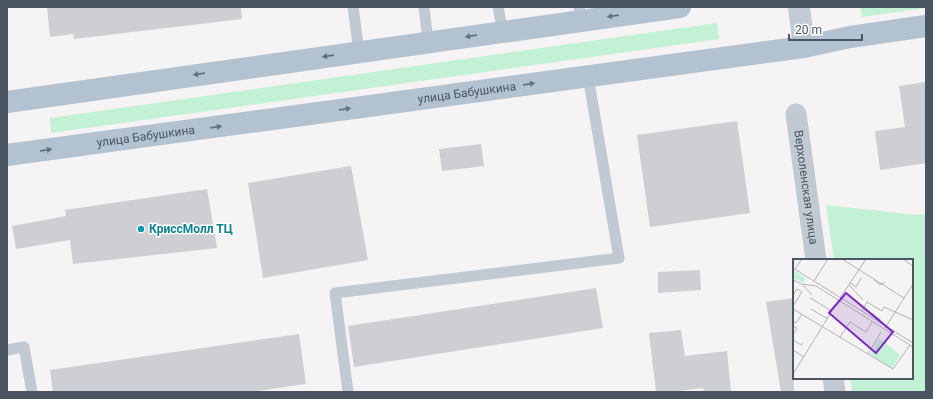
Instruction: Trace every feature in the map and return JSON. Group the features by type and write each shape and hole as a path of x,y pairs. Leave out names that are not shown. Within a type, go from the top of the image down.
{"main road":[{"path":"799,7 804,47"},
{"path":"7,102 503,32 581,14 667,8"},
{"name":"улица Бабушкина","path":"7,155 804,47 850,37 926,26"}],"street":[{"name":"Верхоленская улица","path":"796,114 816,259"},
{"path":"833,379 834,392"}],"lane":[{"path":"353,7 359,52"},
{"path":"424,7 428,42"},
{"path":"498,7 503,32"},
{"path":"348,392 335,294 619,258 588,76"},
{"path":"7,350 24,347 32,392"}],"green space":[{"path":"860,7 926,7 926,8 862,17"},
{"path":"717,23 719,39 51,133 50,118"},
{"path":"826,205 916,215 926,214 926,392 852,392 850,379 913,379 913,259 834,259"}],"building":[{"path":"47,7 241,7 242,19 74,39 73,34 50,37"},
{"path":"926,82 926,163 880,170 875,131 905,127 899,86"},
{"path":"737,121 750,213 650,227 637,135"},
{"path":"481,144 484,166 442,171 439,149"},
{"path":"351,166 368,260 263,278 248,183"},
{"name":"КриссМолл ТЦ","path":"207,189 217,248 73,264 70,240 16,249 12,226 66,216 65,210"},
{"path":"700,270 701,290 658,293 658,272"},
{"path":"596,288 603,328 354,367 348,326"},
{"path":"793,298 794,392 781,392 766,302"},
{"path":"681,330 685,356 727,351 731,392 704,392 703,388 671,392 656,392 649,333"},
{"path":"299,334 306,384 251,392 53,392 50,370"}],"place":[{"name":"КриссМолл ТЦ","path":"141,229"}]}
